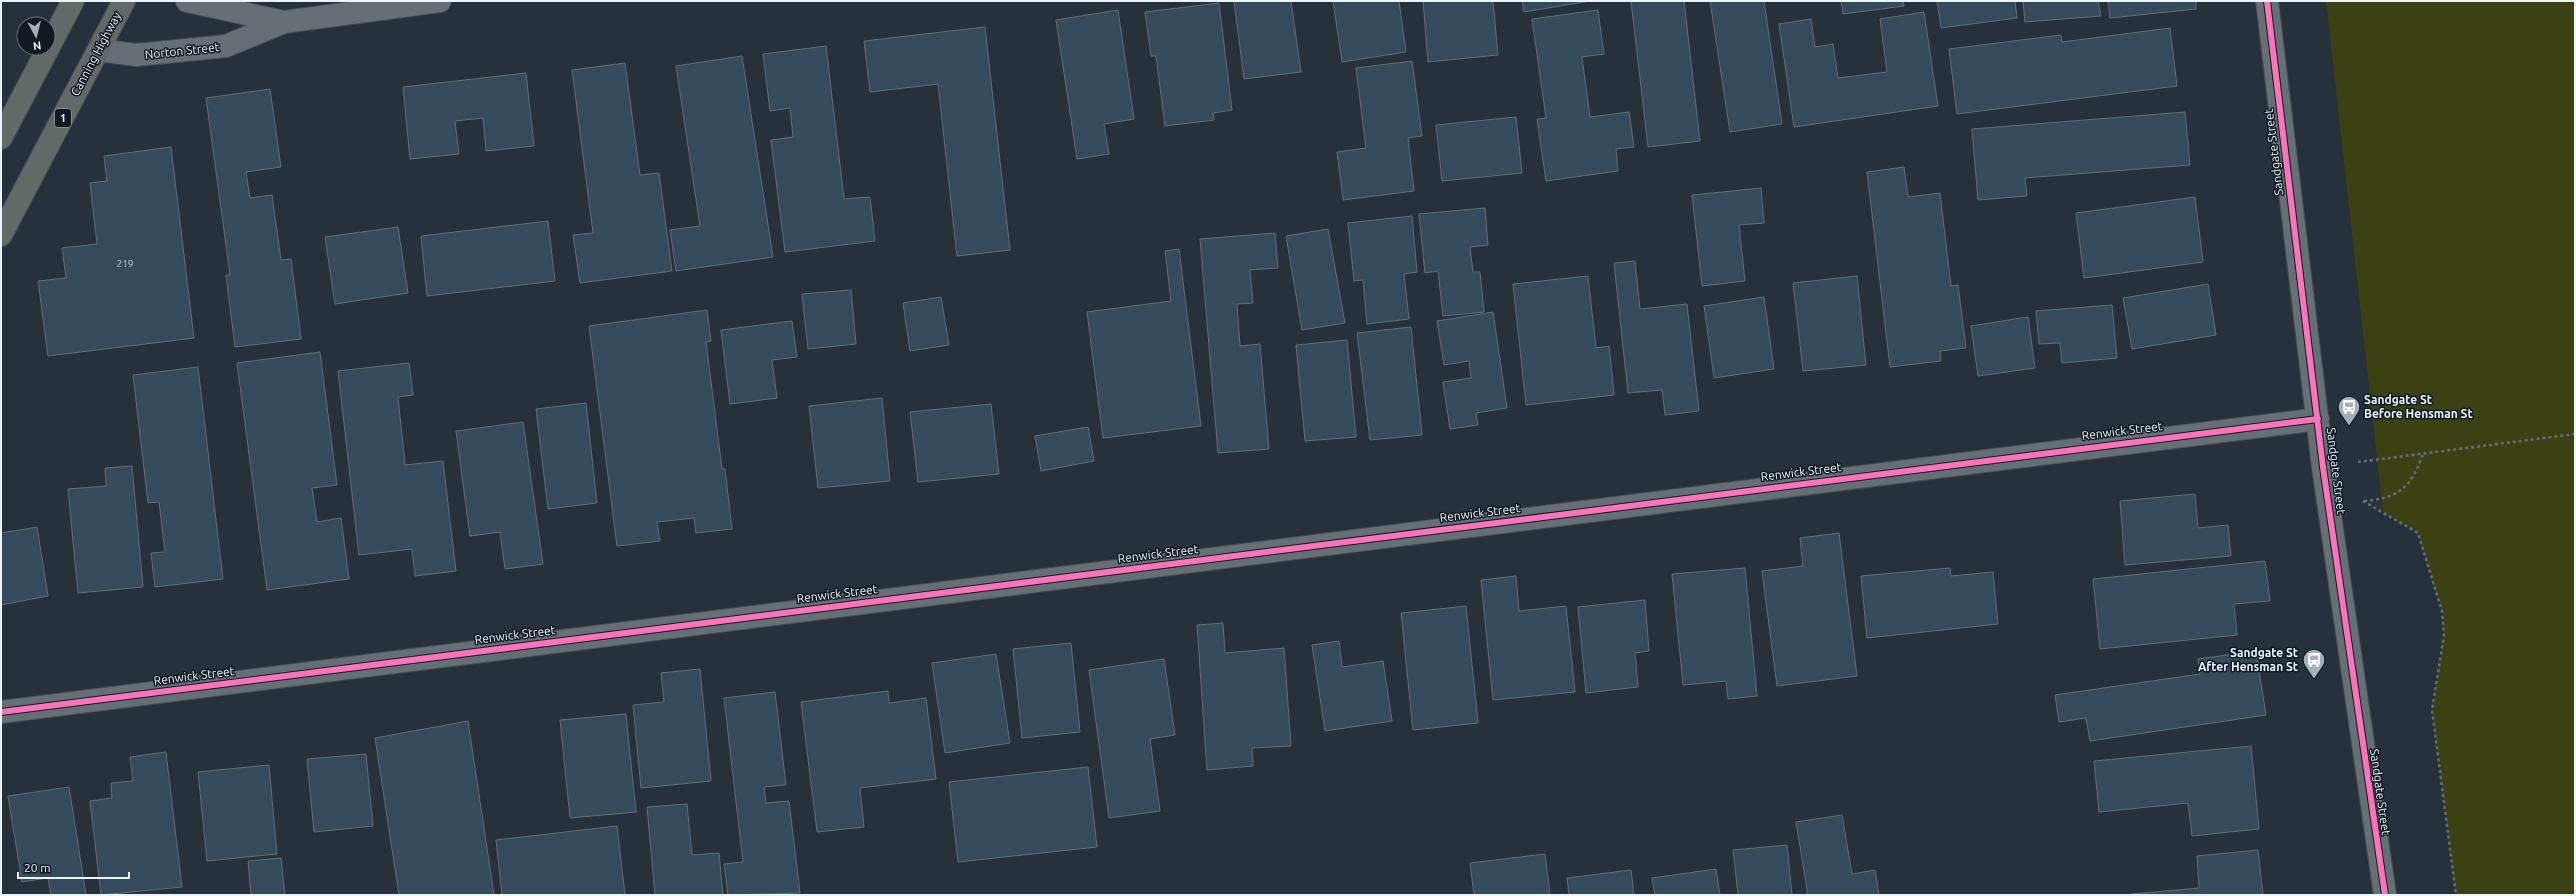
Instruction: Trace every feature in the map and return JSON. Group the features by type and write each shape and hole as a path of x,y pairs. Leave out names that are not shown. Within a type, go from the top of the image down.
{"highway":[{"path":"1,138 73,1"},
{"name":"Canning Highway","path":"1,234 124,1"}],"street":[{"name":"Norton Street","path":"187,1 284,22"},
{"name":"Norton Street","path":"99,50 136,55 226,46 284,22 440,1"},
{"name":"Sandgate Street","path":"2267,1 2318,419 2353,684 2384,895"},
{"name":"Renwick Street","path":"1,712 2318,419"}],"path":[{"path":"2358,462 2575,434"},
{"path":"2423,454 2415,474 2403,490 2385,499 2363,501 2418,533 2442,610 2444,635 2432,710 2456,895"}],"green space":[{"path":"2326,1 2575,1 2575,895 2456,895 2432,710 2444,635 2442,611 2418,533 2383,512"}],"building":[{"path":"1234,1 1291,1 1301,72 1244,79"},
{"path":"1333,1 1399,1 1406,52 1342,62"},
{"path":"1423,1 1493,1 1498,55 1428,62"},
{"path":"1522,1 1590,1 1524,12"},
{"path":"1631,1 1684,1 1700,141 1648,147"},
{"path":"1710,1 1764,1 1782,124 1730,132"},
{"path":"1841,1 1903,1 1904,6 1843,14"},
{"path":"1937,1 2015,1 2017,18 1941,28"},
{"path":"2023,1 2098,1 2101,16 2025,22"},
{"path":"2108,1 2196,1 2196,9 2110,18"},
{"path":"1219,3 1232,110 1213,113 1214,120 1165,126 1156,56 1151,56 1145,12"},
{"path":"1118,10 1134,119 1104,124 1109,154 1077,159 1056,20"},
{"path":"1598,10 1604,54 1582,57 1590,117 1629,112 1634,147 1616,149 1618,171 1546,181 1537,119 1546,118 1532,19"},
{"path":"1924,12 1938,106 1794,127 1779,24 1811,19 1815,47 1833,44 1838,78 1887,72 1880,19"},
{"path":"985,27 1010,250 957,256 938,84 870,92 864,41"},
{"path":"2170,28 2177,86 1957,114 1949,49 2061,35 2062,42"},
{"path":"826,46 844,199 870,197 875,241 785,252 771,140 793,137 790,108 770,111 763,54"},
{"path":"742,56 773,257 676,271 670,230 700,226 676,66"},
{"path":"1412,61 1422,136 1408,138 1414,191 1343,200 1337,152 1366,148 1356,68"},
{"path":"625,63 640,175 659,173 672,271 580,283 573,235 593,233 572,70"},
{"path":"526,73 534,146 486,151 483,118 455,121 459,154 410,159 403,87"},
{"path":"270,89 281,167 246,172 250,198 272,195 281,260 291,259 301,339 235,347 226,275 230,275 206,98"},
{"path":"2185,112 2190,165 2025,178 2027,196 1978,200 1972,129"},
{"path":"1516,117 1522,173 1442,181 1436,125"},
{"path":"171,147 194,338 48,356 38,281 66,278 62,248 97,244 90,183 107,181 104,156"},
{"path":"1904,167 1908,197 1940,193 1951,286 1958,285 1966,348 1940,351 1941,361 1890,367 1867,172"},
{"path":"1761,188 1764,223 1739,225 1745,281 1702,286 1692,195"},
{"path":"2195,197 2203,262 2084,278 2076,213"},
{"path":"1485,208 1488,245 1470,247 1473,272 1480,272 1484,312 1443,316 1438,271 1425,273 1419,214"},
{"path":"1412,216 1417,272 1404,274 1409,319 1367,324 1363,280 1354,281 1348,223"},
{"path":"548,221 555,281 427,296 421,236"},
{"path":"398,227 408,293 335,304 325,237"},
{"path":"1328,229 1345,323 1302,330 1286,236"},
{"path":"1275,233 1278,268 1250,270 1253,303 1237,304 1240,346 1260,344 1269,449 1218,453 1200,239"},
{"path":"1179,249 1201,426 1103,438 1087,312 1171,301 1165,251"},
{"path":"1635,261 1640,309 1687,304 1699,411 1665,415 1662,390 1628,393 1614,263"},
{"path":"1588,276 1596,348 1609,346 1614,395 1526,405 1513,284"},
{"path":"1857,276 1866,365 1803,371 1793,283"},
{"path":"2208,284 2216,335 2132,349 2123,298"},
{"path":"851,290 856,344 808,349 802,294"},
{"path":"941,297 949,345 910,351 903,303"},
{"path":"1764,297 1774,369 1714,378 1704,306"},
{"path":"2112,305 2117,358 2062,363 2060,343 2039,344 2036,311"},
{"path":"707,310 711,341 706,342 722,469 725,469 732,529 696,533 694,518 657,522 660,541 617,546 589,326"},
{"path":"1493,312 1507,408 1476,413 1478,425 1450,429 1443,382 1471,378 1469,361 1444,365 1437,321"},
{"path":"2028,317 2035,368 1978,376 1971,326"},
{"path":"792,321 797,357 772,360 777,398 730,404 721,330"},
{"path":"1411,327 1422,435 1370,440 1357,333"},
{"path":"1347,340 1356,437 1305,441 1296,345"},
{"path":"320,352 337,485 312,488 317,522 341,518 349,579 267,590 237,363"},
{"path":"409,363 413,395 398,397 405,465 443,461 456,571 415,576 412,549 359,555 338,371"},
{"path":"198,367 223,579 155,587 151,553 165,552 159,502 148,503 133,375"},
{"path":"882,398 890,481 818,488 809,406"},
{"path":"586,403 597,503 548,509 536,409"},
{"path":"991,404 999,474 918,482 910,412"},
{"path":"523,422 543,564 505,569 500,532 470,536 456,431"},
{"path":"1088,427 1094,461 1041,471 1035,436"},
{"path":"132,466 143,587 78,593 68,489 106,486 105,468"},
{"path":"2195,494 2198,528 2228,525 2231,556 2125,565 2120,501"},
{"path":"37,527 48,596 1,605 1,533"},
{"path":"1839,533 1857,676 1777,686 1762,571 1803,566 1800,538"},
{"path":"2265,561 2270,601 2234,604 2237,635 2100,649 2093,579"},
{"path":"1745,568 1757,696 1728,699 1726,681 1683,685 1672,574"},
{"path":"1950,568 1951,576 1993,572 1998,624 1867,638 1861,576"},
{"path":"1516,576 1519,611 1566,606 1575,692 1493,700 1481,580"},
{"path":"1645,600 1649,651 1635,653 1638,687 1586,693 1578,607"},
{"path":"1466,606 1478,723 1413,730 1401,613"},
{"path":"1223,623 1225,653 1284,648 1291,746 1252,748 1253,766 1207,770 1197,625"},
{"path":"1339,641 1342,667 1383,661 1392,721 1325,731 1312,645"},
{"path":"1071,643 1080,732 1022,738 1013,649"},
{"path":"2256,651 2266,715 2090,741 2086,718 2059,722 2055,695 2200,674 2198,659"},
{"path":"996,654 1010,743 945,753 932,663"},
{"path":"1164,659 1175,735 1150,739 1160,811 1109,818 1089,670"},
{"path":"700,669 711,781 641,788 633,705 664,702 661,673"},
{"path":"888,691 889,703 926,698 936,779 860,788 864,827 817,832 801,702"},
{"path":"775,692 786,785 764,787 766,803 789,801 800,893 728,895 724,864 743,862 724,698"},
{"path":"626,714 636,812 570,818 560,720"},
{"path":"468,721 494,895 399,895 375,738"},
{"path":"2251,746 2259,829 2192,836 2188,803 2099,812 2094,761"},
{"path":"166,752 182,887 101,895 90,801 112,798 111,783 133,781 130,757"},
{"path":"366,754 373,826 314,832 307,759"},
{"path":"269,765 277,854 207,861 198,772"},
{"path":"1088,767 1097,847 958,862 949,782"},
{"path":"69,787 86,895 51,895 48,878 22,882 8,796"},
{"path":"687,804 692,855 719,853 723,895 655,895 647,807"},
{"path":"1842,815 1852,874 1875,870 1879,895 1808,895 1796,822"},
{"path":"617,826 625,895 502,895 496,840"},
{"path":"1787,845 1792,895 1738,895 1733,850"},
{"path":"2258,850 2263,895 2122,895 2199,888 2197,856"},
{"path":"1545,854 1550,895 1474,895 1470,863"},
{"path":"281,858 285,895 251,895 248,861"},
{"path":"1716,869 1720,895 1655,895 1652,878"},
{"path":"1631,870 1634,895 1569,895 1567,878"}],"cycle path":[{"path":"2267,1 2323,467 2385,895"},
{"path":"1,712 2318,419"}],"place":[{"name":"Sandgate St Before Hensman St","path":"2349,426"},
{"name":"Sandgate St After Hensman St","path":"2314,680"}]}
